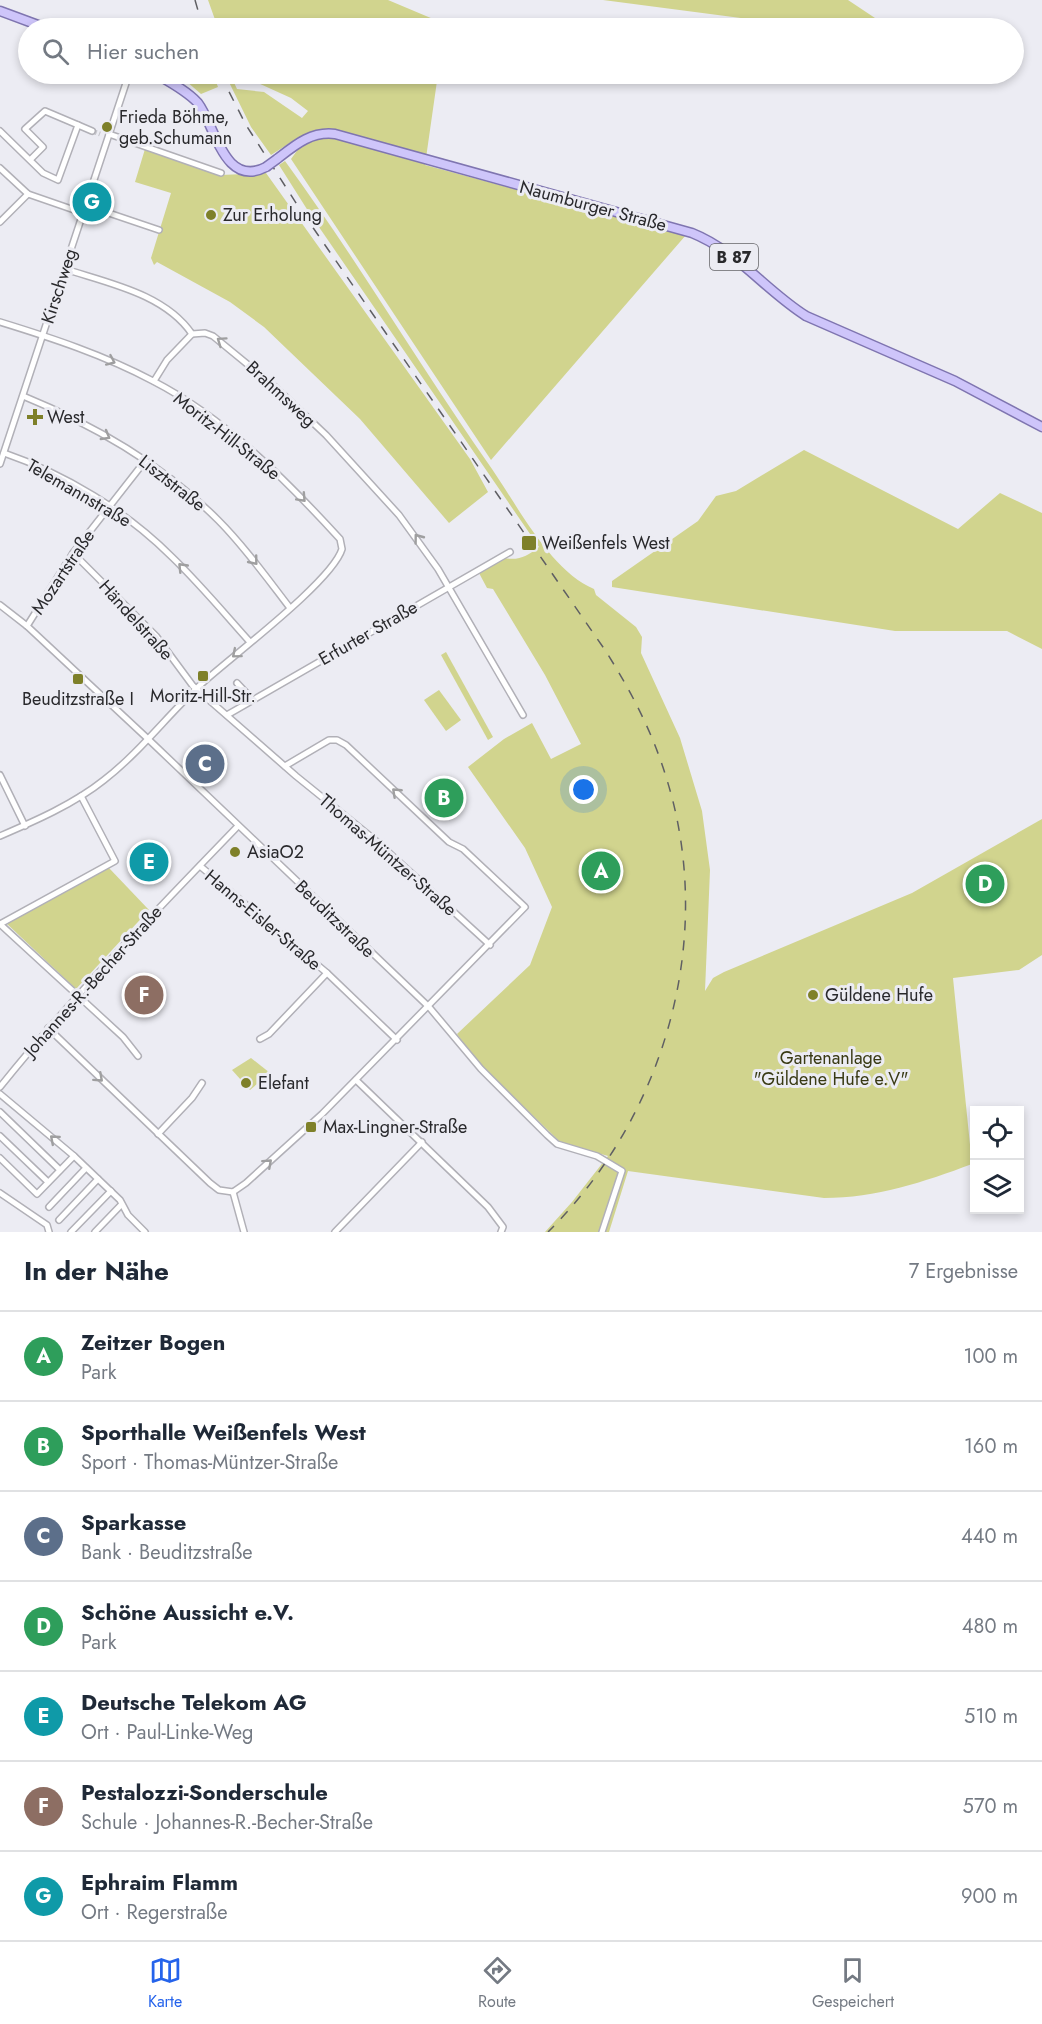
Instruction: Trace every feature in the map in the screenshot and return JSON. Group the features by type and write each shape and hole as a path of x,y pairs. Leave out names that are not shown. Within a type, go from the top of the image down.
{"main road":[{"path":"0,11 19,18"},
{"name":"Naumburger Straße","path":"170,84 196,102 229,162 247,170 266,167 308,137 335,134 692,233 731,255 785,302 806,316 955,381 1042,427"}],"street":[{"name":"Kirschweg","path":"0,464 126,84"},
{"path":"30,160 43,147 25,129 41,112 45,111 92,131"},
{"path":"0,131 48,177 58,180 78,125"},
{"path":"100,134 221,173"},
{"path":"0,168 28,194 83,213"},
{"path":"0,222 28,194"},
{"path":"85,205 159,231"},
{"path":"65,268 151,300 176,316 192,334 167,360 154,381"},
{"name":"Moritz-Hill-Straße","path":"0,322 106,358 154,381 219,424 264,460 340,539 342,549 337,559 290,608 196,689 124,763 81,796 25,826 0,836"},
{"name":"Brahmsweg","path":"192,334 209,334 231,349 326,435 399,514 421,543 523,715"},
{"name":"Lisztstraße","path":"22,396 87,426 145,461 183,488 218,519 290,608"},
{"name":"Telemannstraße","path":"4,453 68,482 109,507 172,557 250,642"},
{"name":"Mozartstraße","path":"27,626 74,553 145,461"},
{"name":"Erfurter Straße","path":"227,715 510,552"},
{"name":"Händelstraße","path":"74,553 156,636 196,689"},
{"name":"Beuditzstraße","path":"0,605 27,626 147,738 429,1007 481,1069 557,1144 597,1156 622,1172 602,1232"},
{"path":"237,683 252,699"},
{"name":"Thomas-Müntzer-Straße","path":"196,689 375,840 490,945"},
{"path":"48,1028 219,1190 232,1192 246,1183 356,1080 525,907 472,857 449,842 346,745 337,740 329,740 285,766"},
{"path":"0,775 25,826"},
{"path":"81,796 116,861 0,924 123,1037 138,1056"},
{"name":"Johannes-R.-Becher-Straße","path":"0,1087 77,995 238,826"},
{"name":"Hanns-Eisler-Straße","path":"200,866 327,973 397,1040"},
{"name":"Hanns-Eisler-Straße","path":"260,1039 269,1034 327,973"},
{"path":"356,1080 488,1207 503,1227 501,1232"},
{"path":"158,1134 192,1098 202,1083"},
{"path":"0,1094 74,1156 111,1191 145,1232"},
{"path":"8,1101 0,1111 60,1170"},
{"path":"0,1136 48,1182"},
{"path":"335,1232 422,1142"},
{"path":"0,1158 37,1194 74,1156"},
{"path":"49,1207 86,1168"},
{"path":"59,1220 98,1179"},
{"path":"71,1232 111,1191"},
{"path":"232,1192 244,1232"},
{"path":"0,1193 47,1226 49,1232"},
{"path":"95,1232 121,1202"}],"green space":[{"path":"208,0 388,0 431,18 214,18"},
{"path":"603,0 848,0 875,18 741,18"},
{"path":"189,84 217,84 218,87 201,94"},
{"path":"230,84 235,84 237,89 264,92 302,118 308,111 291,98 260,84 437,84 425,165 686,235 491,460 291,159 299,148 296,139 271,155 251,127"},
{"path":"145,149 221,175 266,173 470,459 488,492 449,523 360,419 264,327 230,302 157,262 154,265 151,258 171,193 135,182"},
{"name":"Gartenanlage \"Güldene Hufe e.V\"","path":"285,161 338,237 524,519 550,553 564,568 578,580 594,589 596,595 636,627 642,637 641,653 680,738 702,811 710,870 705,991 713,978 724,972 912,893 1042,819 1042,955 1019,970 953,978 970,1144 970,1165 900,1188 862,1195 824,1198 628,1171 609,1232 545,1232 608,1156 560,1142 474,1058 457,1034 530,965 552,907 525,848 468,767 504,739 532,723 551,759 581,744 545,675 493,589 487,588 479,573 504,558 523,557 539,547 310,214 279,165"},
{"path":"804,450 958,529 1000,493 1042,513 1042,649 1007,631 895,631 612,587 612,581 698,521 716,496 736,491"},
{"path":"446,652 493,737 488,740 441,655"},
{"path":"439,690 461,720 446,731 424,700"},
{"path":"109,868 149,910 76,989 5,922"},
{"path":"251,1058 270,1073 250,1090 232,1070"}],"tunnel":[{"path":"92,131 100,134"}],"railway":[{"path":"195,0 200,18"},
{"path":"225,84 246,125 298,206 605,650 640,713 667,780 681,840 686,901 682,962 670,1022 650,1080 623,1135 589,1186 548,1232"}],"place":[{"name":"Frieda Böhme, geb.Schumann","path":"107,127"},
{"name":"Ephraim Flamm","path":"92,202"},
{"name":"Zur Erholung","path":"211,215"},
{"name":"West","path":"35,417"},
{"name":"Weißenfels West","path":"529,543"},
{"name":"Moritz-Hill-Str.","path":"203,676"},
{"name":"Beuditzstraße I","path":"78,679"},
{"name":"Sparkasse","path":"205,764"},
{"name":"Sporthalle Weißenfels West","path":"444,798"},
{"name":"AsiaO2","path":"235,852"},
{"name":"Deutsche Telekom AG","path":"149,862"},
{"name":"Zeitzer Bogen","path":"601,871"},
{"name":"Schöne Aussicht e.V.","path":"985,884"},
{"name":"Pestalozzi-Sonderschule","path":"144,995"},
{"name":"Güldene Hufe","path":"813,995"},
{"name":"Elefant","path":"246,1083"},
{"name":"Max-Lingner-Straße","path":"311,1127"}]}
